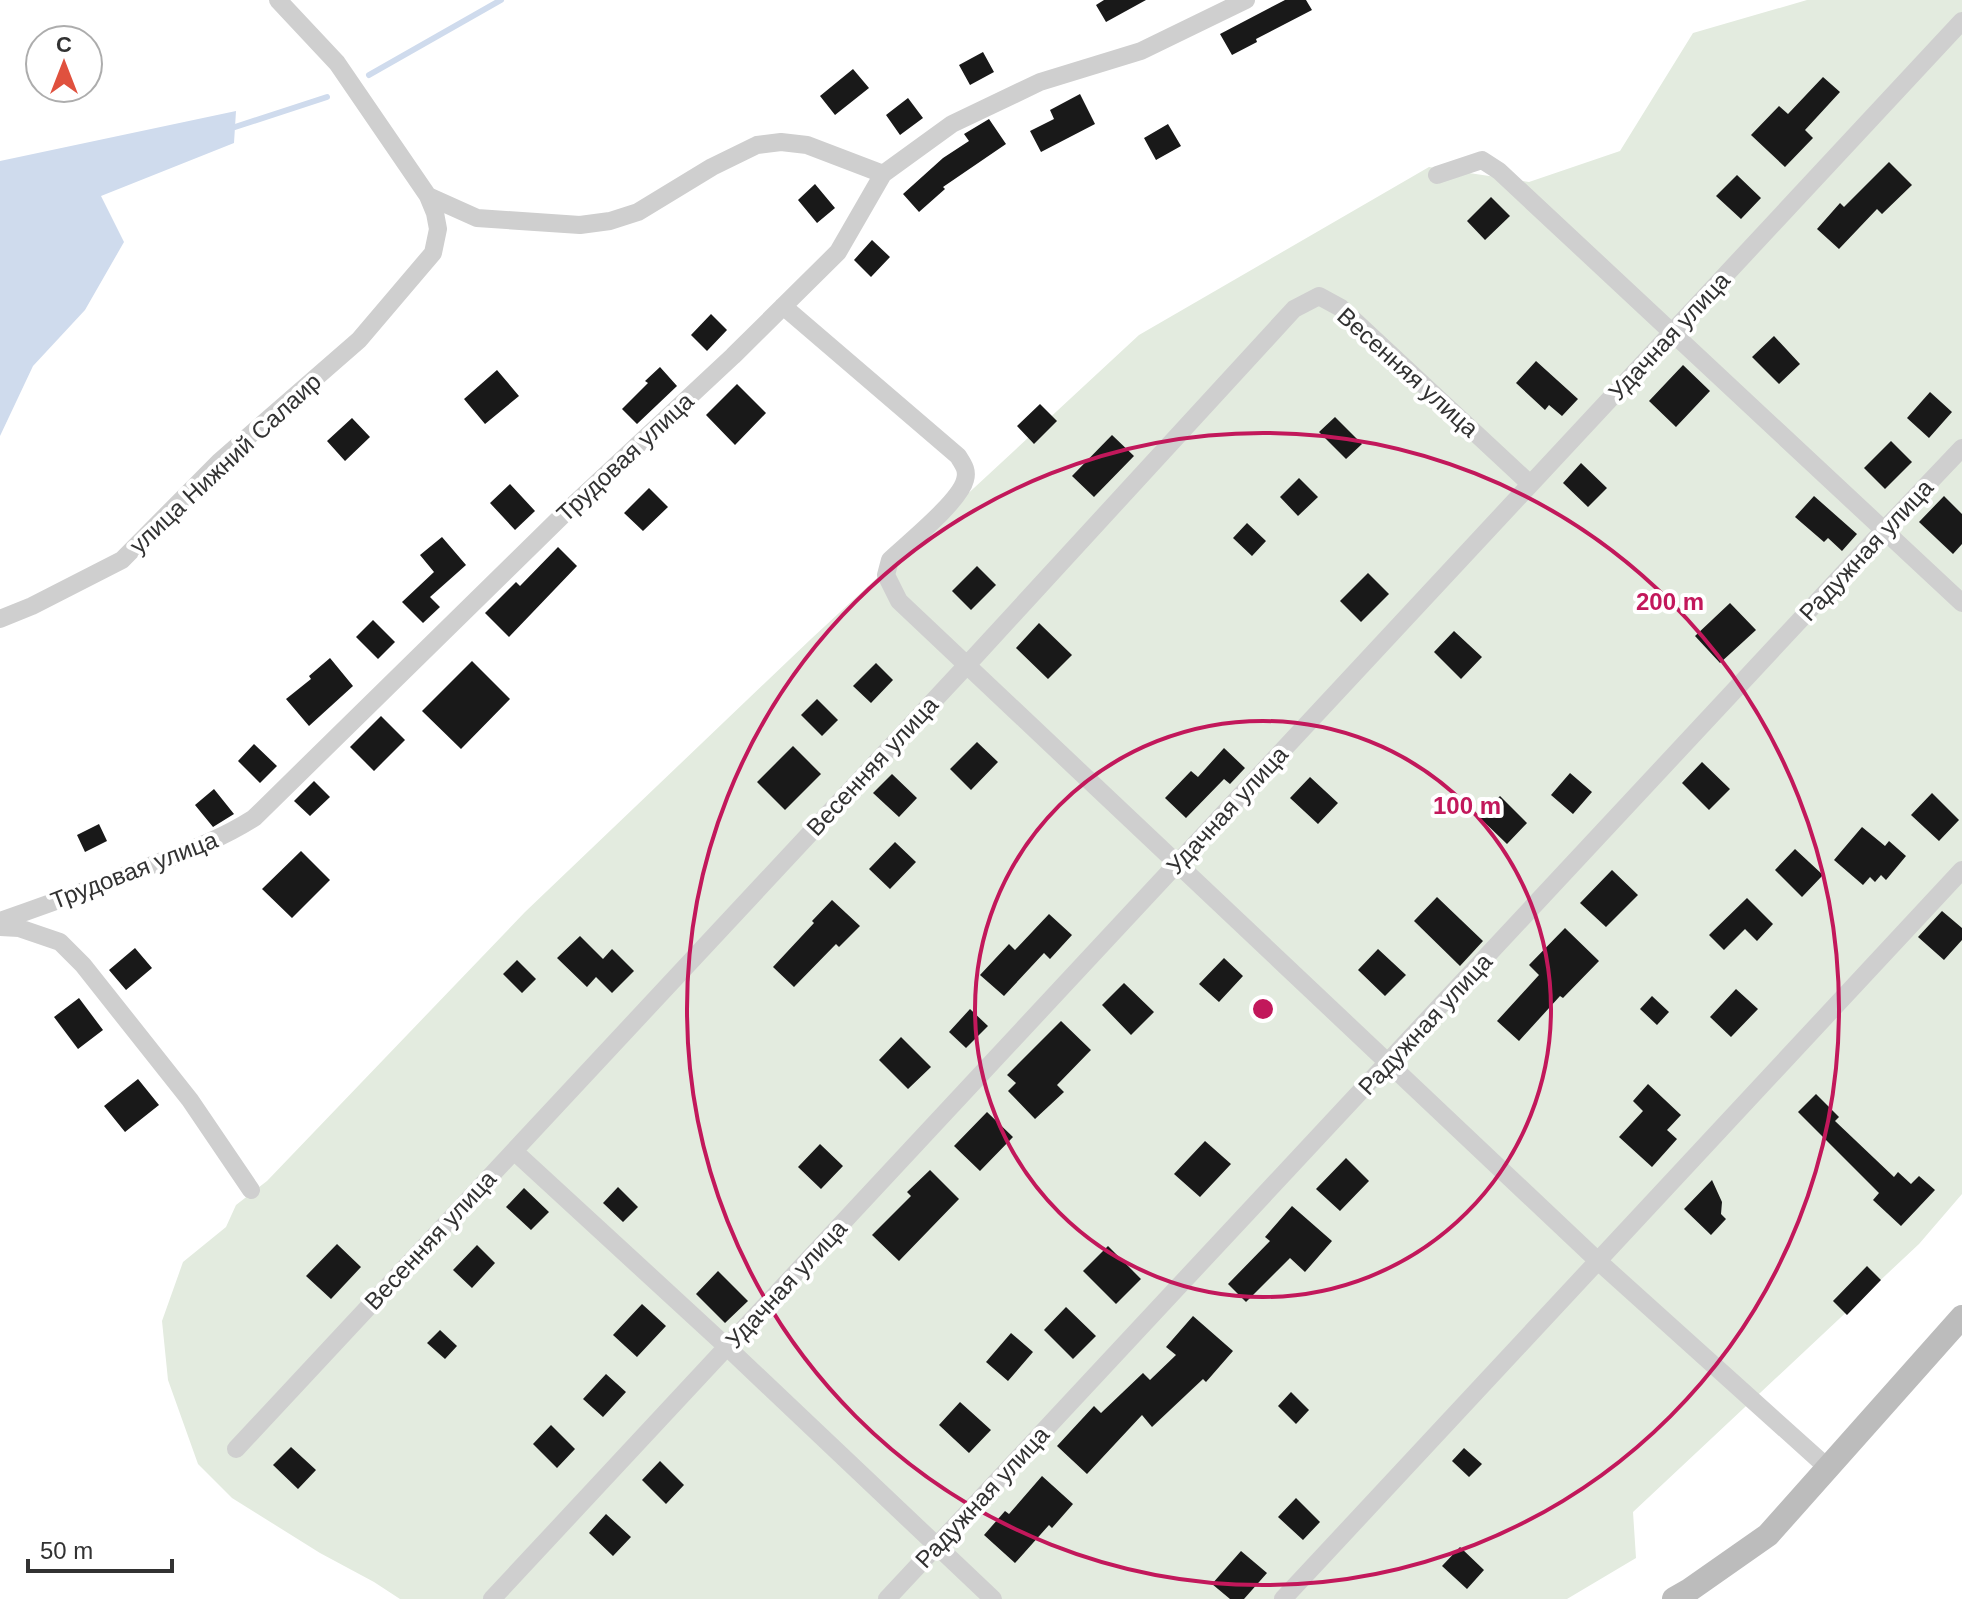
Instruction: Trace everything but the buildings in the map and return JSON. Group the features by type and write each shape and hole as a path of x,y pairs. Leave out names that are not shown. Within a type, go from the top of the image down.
{"street":[{"path":"278,0 337,63 428,196 477,218 580,225 610,221 638,212 712,167 757,145 781,142 807,145 883,174"},
{"name":"Трудовая улица","path":"0,921 195,848 229,834 254,818 558,519 733,356 838,252 883,174 952,124 1027,88 1141,51 1246,0"},
{"name":"Удачная улица","path":"492,1599 1962,21"},
{"path":"1437,175 1482,160 1499,171 1962,603"},
{"name":"улица Нижний Салаир","path":"0,619 122,560 219,462 359,340 433,253 438,229 428,196"},
{"name":"Весенняя улица","path":"236,1449 967,665 1294,309 1319,296 1341,308 1529,483"},
{"path":"783,306 958,456 965,467 965,479 957,496 890,560 886,575 899,601 1598,1261 1828,1468"},
{"name":"Радужная улица","path":"887,1599 1962,448"},
{"path":"1283,1599 1962,870"},
{"path":"0,927 19,928 60,942 83,965 190,1100 251,1190"},
{"path":"514,1151 993,1599"},
{"path":"1674,1599 1768,1535 1962,1317"},
{"path":"1698,1599 1716,1572"}],"shaded area":[{"path":"1807,0 1962,0 1962,1194 1919,1244 1633,1512 1636,1558 1567,1599 400,1599 232,1498 198,1464 168,1380 162,1321 183,1262 226,1227 236,1205 267,1181 525,912 811,639 1139,335 1429,167 1529,182 1620,151 1693,33"}],"water":[{"path":"236,111 234,143 101,196 124,242 85,310 33,366 0,436 0,161"}],"waterway":[{"path":"369,75 501,0"},
{"path":"235,127 327,97"}]}
